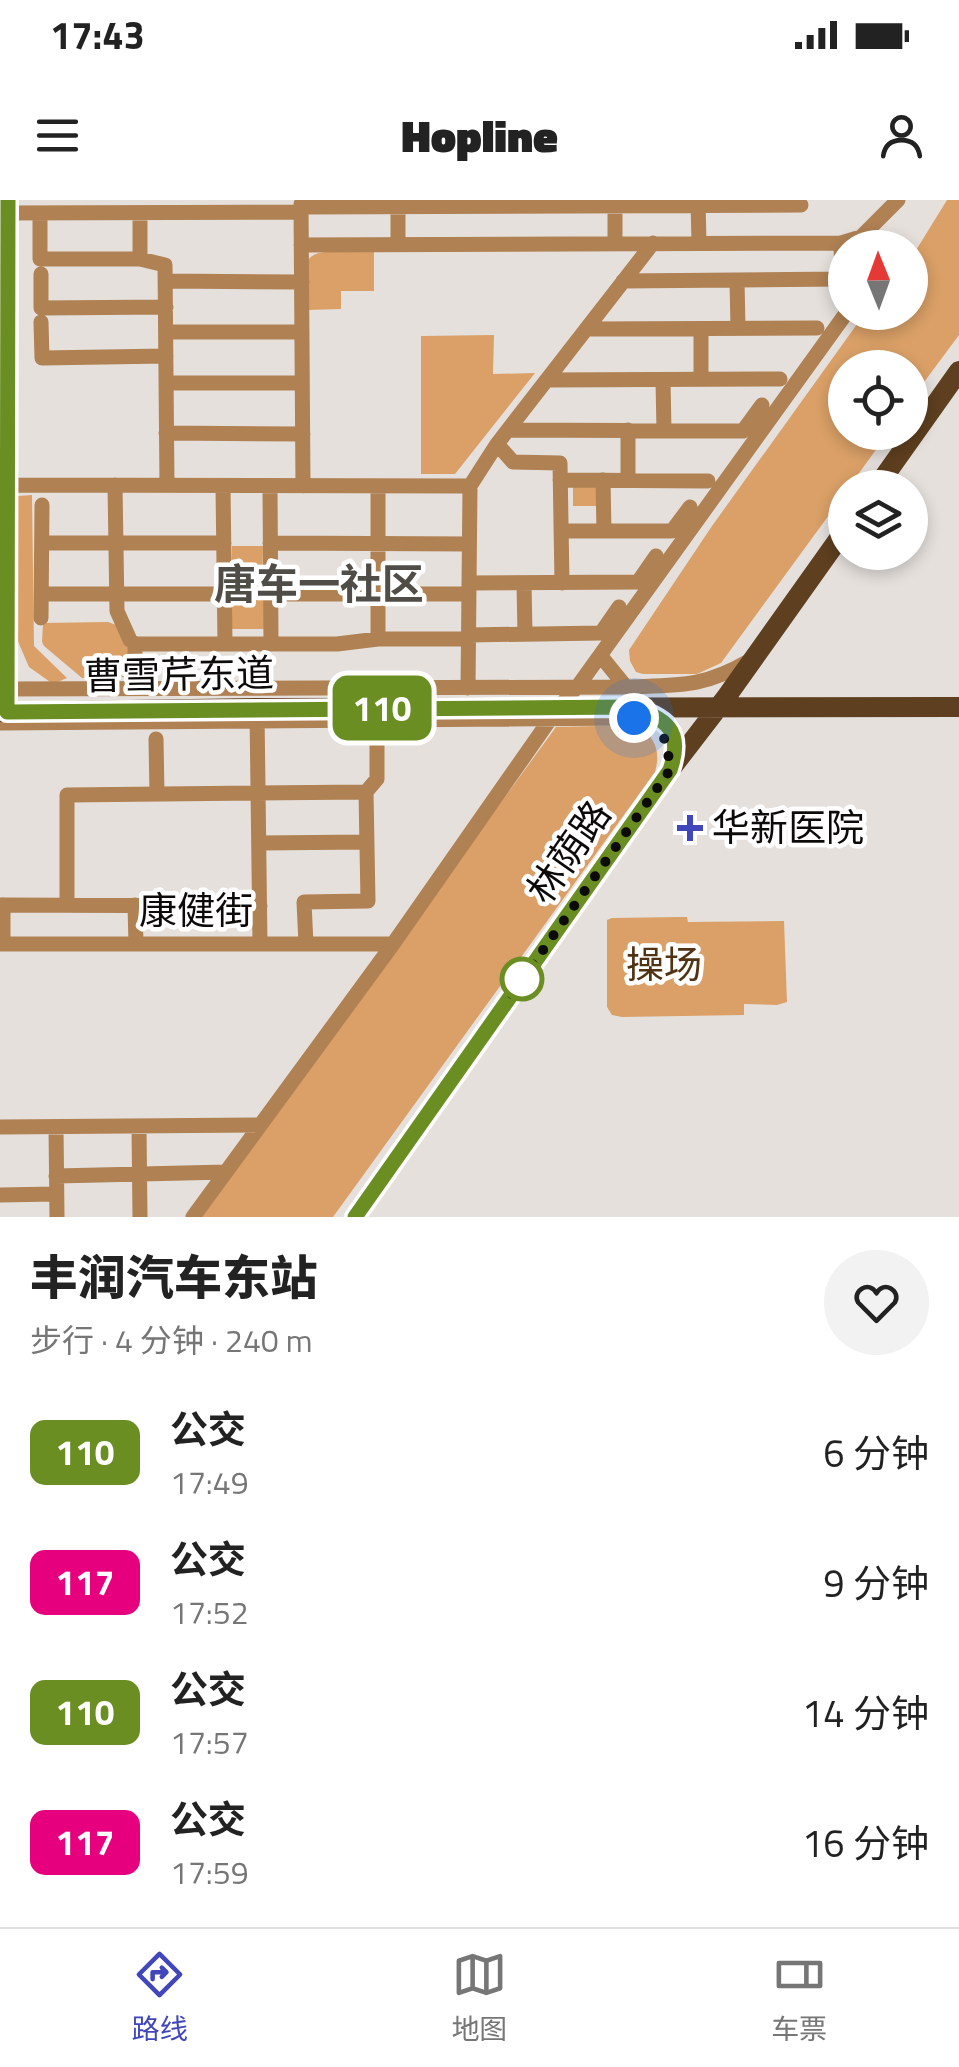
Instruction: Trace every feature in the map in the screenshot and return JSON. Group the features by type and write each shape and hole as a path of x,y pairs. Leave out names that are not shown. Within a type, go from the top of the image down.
{"main road":[{"path":"889,470 959,371"},
{"name":"林荫路","path":"354,1217 828,554"},
{"name":"曹雪芹东道","path":"4,706 959,696"},
{"path":"628,697 674,731 676,754 670,770"},
{"name":"曹雪芹东道","path":"4,706 257,715 628,697 959,707"}],"street":[{"path":"868,230 898,200"},
{"path":"670,770 664,735 646,721 468,688 4,706 8,206 78,206 140,213 187,206 398,203 801,205"},
{"path":"398,203 398,245"},
{"path":"615,203 615,243"},
{"path":"698,203 699,243"},
{"path":"301,206 303,486"},
{"path":"140,213 140,259"},
{"path":"40,220 40,259 140,259 165,265 166,486"},
{"path":"468,688 470,486 497,444 653,243"},
{"path":"301,245 828,243"},
{"path":"40,274 42,308 166,307"},
{"path":"623,281 828,279"},
{"path":"737,280 738,328"},
{"path":"166,281 302,282"},
{"path":"42,322 42,358 166,356"},
{"path":"700,328 701,379"},
{"path":"586,329 817,328"},
{"path":"193,1217 834,330"},
{"path":"166,332 302,332"},
{"path":"547,380 780,379"},
{"path":"664,380 664,430"},
{"path":"166,383 302,383"},
{"path":"508,430 743,431 762,406"},
{"path":"628,430 628,480"},
{"path":"166,433 303,434"},
{"path":"497,444 513,462 560,463 562,582"},
{"path":"560,480 708,480"},
{"path":"603,480 604,531"},
{"path":"6,485 470,486"},
{"path":"115,485 118,617 135,644 338,644 378,639 600,633 619,607"},
{"path":"223,486 224,644"},
{"path":"270,486 271,644"},
{"path":"378,486 378,639"},
{"path":"41,618 42,505"},
{"path":"562,531 672,532 690,507"},
{"path":"42,542 224,543"},
{"path":"270,543 469,544"},
{"path":"270,594 378,594 524,582 638,582 656,556"},
{"path":"524,582 524,634"},
{"path":"42,594 224,594"},
{"path":"135,644 135,678"},
{"path":"600,655 628,697"},
{"path":"260,944 257,715 376,720 628,697 694,684 728,673 753,659"},
{"path":"306,944 304,902 368,902 366,792 377,779 376,720"},
{"path":"156,739 157,794"},
{"path":"67,905 67,795 366,792"},
{"path":"259,843 367,842"},
{"path":"2,944 1,905 260,906"},
{"path":"135,905 136,944"},
{"name":"康健街","path":"2,944 393,944"},
{"path":"0,1127 260,1125"},
{"path":"56,1127 57,1217"},
{"path":"138,1127 140,1217"},
{"path":"56,1176 226,1172"},
{"path":"0,1195 56,1194"}],"green space":[{"path":"947,200 959,200 959,335 928,377 928,350 838,350 853,330 928,330 928,231"},
{"path":"374,251 374,291 341,291 341,309 307,310 306,269 313,255"},
{"path":"494,335 493,374 535,373 455,474 421,474 421,336"},
{"path":"828,365 828,450 876,450 861,470 828,470 828,516 721,663 697,674 636,672 629,650"},
{"path":"573,485 597,485 597,506 573,506"},
{"path":"32,495 34,646 67,678 53,684 29,667 17,639 15,500"},
{"path":"232,546 263,546 262,590 231,590"},
{"path":"230,594 264,594 264,629 231,629"},
{"path":"108,622 119,626 129,647 130,677 82,678 42,642 43,623"},
{"path":"639,725 655,746 655,772 333,1217 198,1217 556,727"},
{"name":"操场","path":"687,917 688,922 784,921 787,1002 744,1004 744,1015 612,1015 607,1007 607,920"}],"bus line":[{"name":"110","path":"8,200 7,712 630,707 657,715 674,731 676,754 670,770 355,1217"}],"place":[{"name":"华新医院","path":"690,828"}],"district":[{"name":"唐车一社区","path":"319,584"}],"route":[{"path":"522,979 512,994 670,770 664,735 655,726 634,718"}]}
